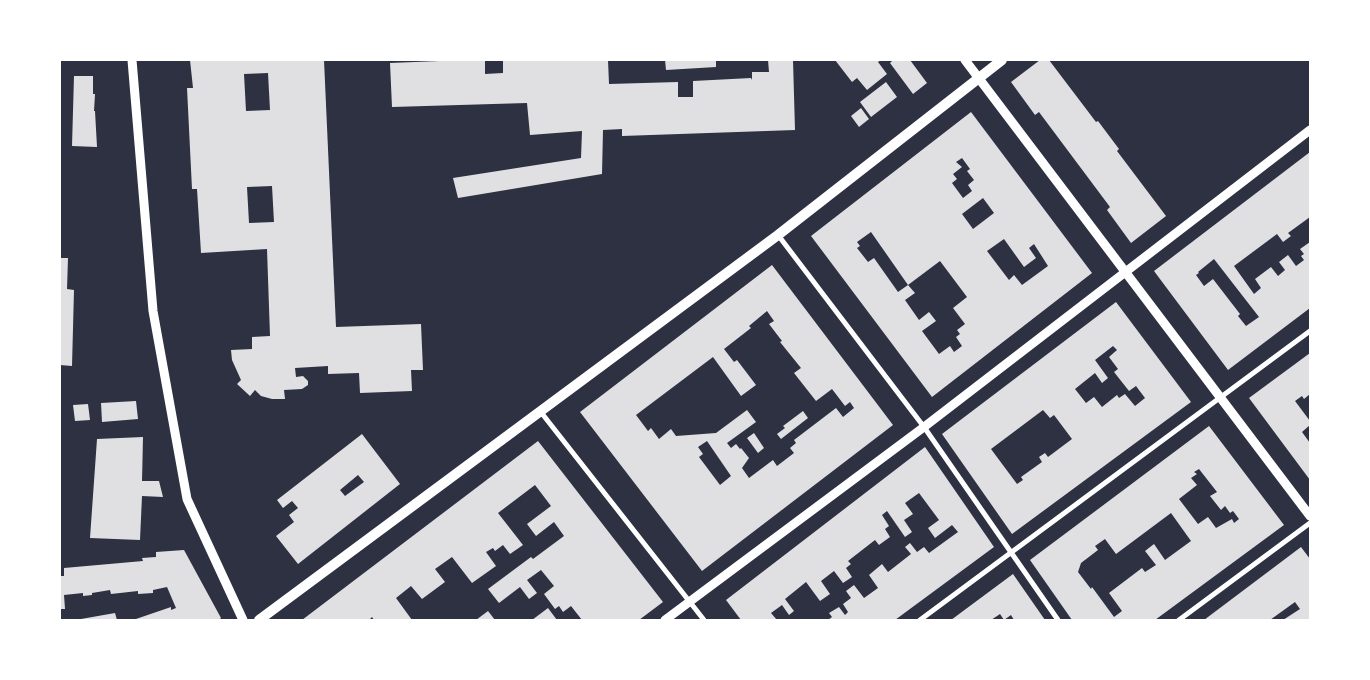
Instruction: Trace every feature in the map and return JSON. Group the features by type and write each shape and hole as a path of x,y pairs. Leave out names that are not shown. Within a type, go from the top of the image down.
{"main road":[{"path":"259,620 778,235 1002,60"}],"street":[{"path":"132,60 153,311 187,499 243,620"},
{"path":"965,60 1310,516"},
{"path":"665,620 924,426 1310,130"},
{"path":"778,235 924,426 1058,620"},
{"path":"920,620 1310,331"},
{"path":"540,411 704,620"},
{"path":"1179,620 1310,523"}],"building":[{"path":"190,60 324,60 336,327 421,324 423,370 411,370 412,391 360,393 359,373 328,374 328,366 295,368 296,377 303,376 308,381 308,385 302,389 284,390 285,399 272,399 261,396 255,390 250,396 237,384 241,380 232,360 231,350 252,349 252,337 270,336 267,249 201,253 197,189 192,189 187,88 193,88","holes":["268,73 270,110 246,111 244,74","272,186 274,222 249,223 247,187"]},
{"path":"485,60 485,74 503,73 503,60 608,60 609,84 678,82 678,97 693,97 693,81 751,78 752,80 752,72 769,72 768,60 793,60 795,130 622,136 622,129 603,130 602,174 458,198 453,178 581,158 582,131 530,135 527,103 392,107 390,63"},
{"path":"665,60 716,60 716,67 666,70"},
{"path":"835,60 881,60 878,62 887,74 867,90 857,78 852,82"},
{"path":"893,60 910,60 927,83 913,94 890,63"},
{"path":"1040,60 1049,60 1119,149 1117,151 1166,216 1131,243 1107,210 1110,207 1039,112 1035,115 1011,82"},
{"path":"74,76 93,76 97,147 72,146"},
{"path":"886,82 897,97 871,117 860,102"},
{"path":"861,108 869,119 859,127 851,116"},
{"path":"971,112 1092,273 932,397 811,236","holes":["962,158 970,169 967,171 974,180 968,185 972,191 963,198 952,183 957,179 953,174 962,167 956,162","983,198 994,213 973,229 962,214","871,232 908,285 898,292 874,258 868,262 857,248 860,246 857,242","1004,239 1024,267 1036,258 1029,248 1034,244 1048,266 1022,285 1014,275 1009,280 987,251","940,261 967,297 953,308 965,324 957,330 960,334 956,337 962,346 954,352 950,346 939,354 922,331 936,321 929,312 919,320 905,300 915,293 908,285"]},
{"path":"1310,152 1310,217 1288,233 1291,236 1283,242 1277,234 1234,266 1254,294 1261,288 1255,279 1271,267 1278,276 1285,270 1279,262 1288,255 1296,266 1304,260 1301,256 1304,254 1300,249 1310,242 1310,308 1228,370 1154,271","holes":["1214,259 1259,317 1246,326 1238,316 1240,314 1213,279 1204,286 1196,275 1198,272"]},
{"path":"60,258 68,258 67,289 74,290 72,366 60,365"},
{"path":"772,265 893,425 702,571 580,412","holes":["767,311 774,321 769,324 782,341 780,342 801,368 794,373 816,401 832,389 845,406 850,402 854,408 843,417 836,408 794,440 796,443 790,448 794,453 777,466 773,460 749,478 742,468 749,458 736,444 731,448 727,443 756,422 747,410 716,433 676,436 671,429 659,439 651,428 648,431 636,415 713,357 741,396 756,385 737,360 734,362 724,349 751,328 749,326","707,441 731,476 720,485 699,457 703,454 698,447"]},
{"path":"1116,302 1191,402 1012,534 942,434","holes":["1113,346 1117,350 1109,357 1118,369 1114,372 1129,391 1136,386 1145,398 1135,406 1125,394 1119,398 1117,395 1102,407 1094,397 1086,403 1075,389 1095,373 1102,383 1108,378 1095,360","1043,410 1050,418 1054,415 1072,439 1048,457 1045,453 1039,457 1042,462 1021,477 1023,480 1017,484 991,449"]},
{"path":"1310,353 1310,394 1304,399 1302,396 1295,401 1310,421 1310,425 1302,432 1310,443 1310,480 1249,398"},
{"path":"136,401 138,419 102,422 101,403"},
{"path":"88,404 90,420 75,421 73,405"},
{"path":"803,411 808,418 781,439 777,434 785,428 783,426"},
{"path":"1209,426 1284,525 1155,620 1072,620 1030,560","holes":["1199,469 1217,492 1210,496 1221,510 1225,506 1230,513 1233,511 1239,519 1234,523 1232,519 1216,528 1208,517 1198,524 1179,499 1197,485 1191,478 1197,474 1194,472","1171,513 1191,541 1165,560 1154,544 1145,551 1156,565 1145,572 1142,568 1109,593 1122,611 1114,617 1092,587 1091,589 1078,572 1081,563 1098,550 1095,546 1105,539 1116,554"]},
{"path":"754,433 764,448 758,453 747,438"},
{"path":"362,434 400,484 298,564 276,536 294,522 289,515 298,508 292,501 283,508 277,500","holes":["358,475 364,482 345,496 340,490"]},
{"path":"143,437 142,481 159,481 163,497 142,496 140,540 90,538 97,439"},
{"path":"538,441 663,602 639,620 582,620 571,606 563,612 559,606 555,609 544,594 554,586 541,570 527,580 537,593 529,599 520,587 499,603 488,589 531,557 533,559 564,536 554,522 536,536 527,524 551,506 535,485 498,513 523,545 510,554 503,545 495,551 493,548 486,552 496,566 472,583 452,557 435,569 445,582 422,599 411,586 396,598 412,620 374,620 372,617 369,620 302,620"},
{"path":"925,447 994,547 895,620 828,620 832,617 829,613 839,607 845,615 848,612 843,604 851,598 846,591 854,585 864,598 878,588 869,575 882,564 888,572 911,554 905,547 910,543 917,552 924,547 929,553 958,532 952,525 935,538 928,528 939,520 919,493 905,503 913,514 904,520 912,532 905,537 887,511 882,515 889,526 885,529 890,537 879,545 875,540 848,561 851,564 846,568 852,577 843,583 834,571 821,581 830,594 820,601 806,582 785,599 794,611 789,615 782,605 771,613 777,620 741,620 726,600"},
{"path":"1301,547 1310,559 1310,620 1283,620 1300,609 1295,602 1270,620 1204,620"},
{"path":"184,550 221,618 219,620 133,620 171,607 171,610 176,608 167,587 153,590 153,593 138,594 138,591 111,594 110,590 83,596 83,593 64,595 65,609 60,609 60,576 64,576 64,568 143,561 142,558 156,557 156,552"},
{"path":"1013,574 1045,620 1014,620 1011,615 1004,620 1000,614 991,620 951,620"},
{"path":"548,608 557,620 532,620"},
{"path":"488,611 495,620 476,620"},
{"path":"115,613 117,620 81,620 81,619"}]}
